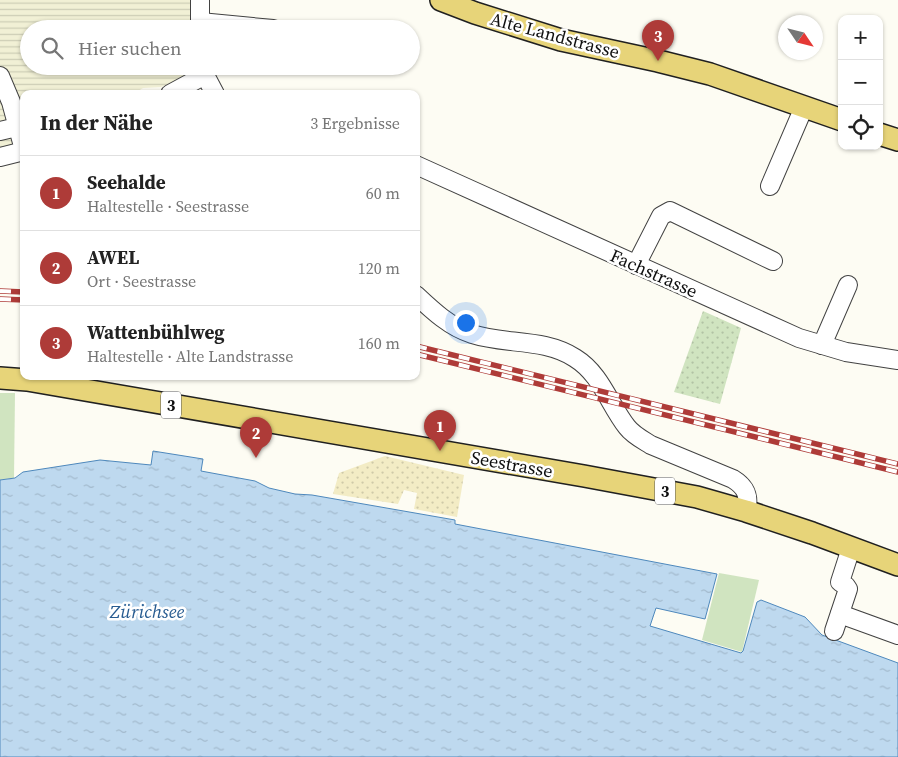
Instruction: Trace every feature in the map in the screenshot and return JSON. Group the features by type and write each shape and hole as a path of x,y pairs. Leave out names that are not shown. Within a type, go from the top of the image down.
{"main road":[{"name":"Alte Landstrasse","path":"441,0 475,13 561,40 710,74 838,119"},
{"path":"883,135 898,140"},
{"name":"Seestrasse","path":"0,378 20,379"},
{"name":"Seestrasse","path":"27,380 584,476 697,498 746,511 898,565"}],"street":[{"path":"200,0 200,20"},
{"path":"176,90 198,75"},
{"path":"206,75 214,90"},
{"path":"0,76 11,102 20,135"},
{"path":"770,186 804,107"},
{"path":"0,130 18,127"},
{"path":"0,157 20,152"},
{"name":"Fachstrasse","path":"420,167 799,338 846,352 898,360"},
{"path":"636,265 661,216 670,211 773,261"},
{"path":"822,346 848,285"},
{"path":"420,299 444,320 470,334 486,338 548,346 575,358 601,384 628,428 640,439 733,479 742,485 748,496 746,511"},
{"path":"834,631 848,589 840,582 851,548"},
{"path":"840,614 898,635"}],"green space":[{"path":"0,0 190,0 190,20 20,20 20,75 184,75 182,79 161,87 143,88 140,90 20,90 20,144 0,148"},
{"path":"703,311 741,328 720,404 674,392"},
{"path":"0,393 15,393 14,478 0,480"},
{"path":"719,573 759,580 742,652 702,640"}],"sand":[{"path":"385,456 464,475 457,517 414,509 417,493 404,490 398,504 333,494 339,473"}],"water":[{"name":"Zürichsee","path":"153,451 203,459 201,471 255,481 269,488 295,494 312,495 455,520 455,524 717,574 705,619 656,608 650,626 741,653 757,602 761,600 805,617 822,635 898,663 898,757 0,757 0,480 15,478 23,472 100,460 151,465"}],"railway":[{"path":"0,291 20,292"},
{"path":"0,299 20,300"},
{"path":"420,347 898,464"},
{"path":"420,355 898,472"}],"place":[{"name":"Wattenbühlweg","path":"658,61"},
{"name":"Seehalde","path":"440,451"},
{"name":"AWEL","path":"256,458"}]}
